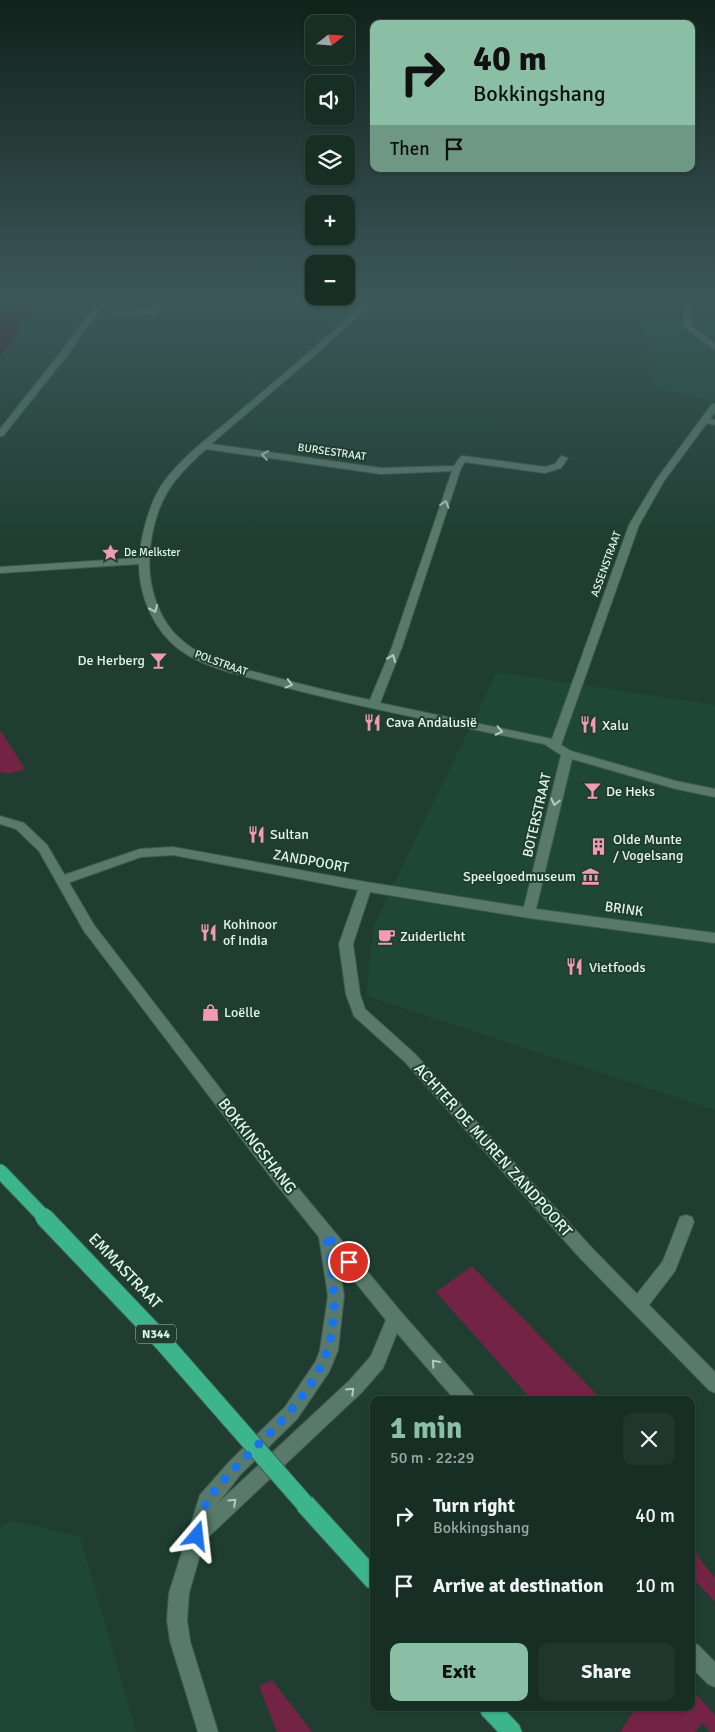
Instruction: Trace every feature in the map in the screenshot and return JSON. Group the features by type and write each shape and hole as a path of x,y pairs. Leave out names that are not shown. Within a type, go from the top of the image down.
{"main road":[{"name":"EMMASTRAAT","path":"0,1171 164,1342 370,1576"},
{"path":"492,1711 512,1732"}],"street":[{"path":"0,434 42,382"},
{"name":"POLSTRAAT","path":"278,382 204,446 170,479 159,497 152,517 143,561 150,601 162,629 178,644 193,654 224,666 291,685 547,741 555,747"},
{"name":"ASSENSTRAAT","path":"555,747 634,525 660,480 710,422 715,406"},
{"name":"BURSESTRAAT","path":"204,446 381,471 457,468 464,459 545,470 558,466 564,458"},
{"path":"374,703 397,647 457,468"},
{"path":"0,570 143,561"},
{"path":"555,747 567,754 676,785 715,793"},
{"name":"BOTERSTRAAT","path":"529,913 567,754"},
{"path":"0,820 20,826 34,838 43,848 62,880"},
{"name":"ZANDPOORT","path":"62,880 140,853 172,851 529,913"},
{"name":"BOKKINGSHANG","path":"62,880 89,928 274,1170 395,1318 463,1396"},
{"name":"ACHTER DE MUREN ZANDPOORT","path":"366,886 346,944 353,994 359,1012 410,1058 586,1253 715,1384"},
{"name":"BRINK","path":"529,913 715,938"},
{"path":"638,1306 669,1266 686,1222"},
{"path":"208,1732 184,1661 177,1620 179,1592 207,1502 235,1468 291,1412 323,1366 329,1350 336,1296 326,1234"},
{"path":"197,1536 356,1386 377,1362 395,1318"},
{"path":"695,1656 715,1677"}],"shaded area":[{"path":"653,382 715,382 715,401 654,388"},
{"path":"497,672 715,705 715,1110 366,996 374,925"},
{"path":"0,730 25,769 9,774 0,772"},
{"path":"472,1266 598,1396 528,1396 436,1292"},
{"path":"13,1520 80,1537 136,1732 0,1732 0,1528"},
{"path":"695,1549 702,1562 715,1578 715,1602 695,1580"},
{"path":"272,1680 312,1732 277,1732 259,1686"},
{"path":"695,1693 715,1715 715,1732 710,1732 702,1723 695,1732 620,1732 634,1711 695,1711"}],"place":[{"name":"De Melkster","path":"110,552"},
{"name":"De Herberg","path":"159,660"},
{"name":"Cava Andalusië","path":"372,722"},
{"name":"Xalu","path":"588,725"},
{"name":"De Heks","path":"592,791"},
{"name":"Sultan","path":"256,834"},
{"name":"Olde Munte / Vogelsang","path":"599,847"},
{"name":"Speelgoedmuseum","path":"590,876"},
{"name":"Kohinoor of India","path":"209,932"},
{"name":"Zuiderlicht","path":"386,936"},
{"name":"Vietfoods","path":"575,967"},
{"name":"Loëlle","path":"210,1012"}],"route":[{"path":"197,1536 207,1502 235,1468 291,1412 323,1366 329,1350 336,1296 326,1234 349,1262"}]}
